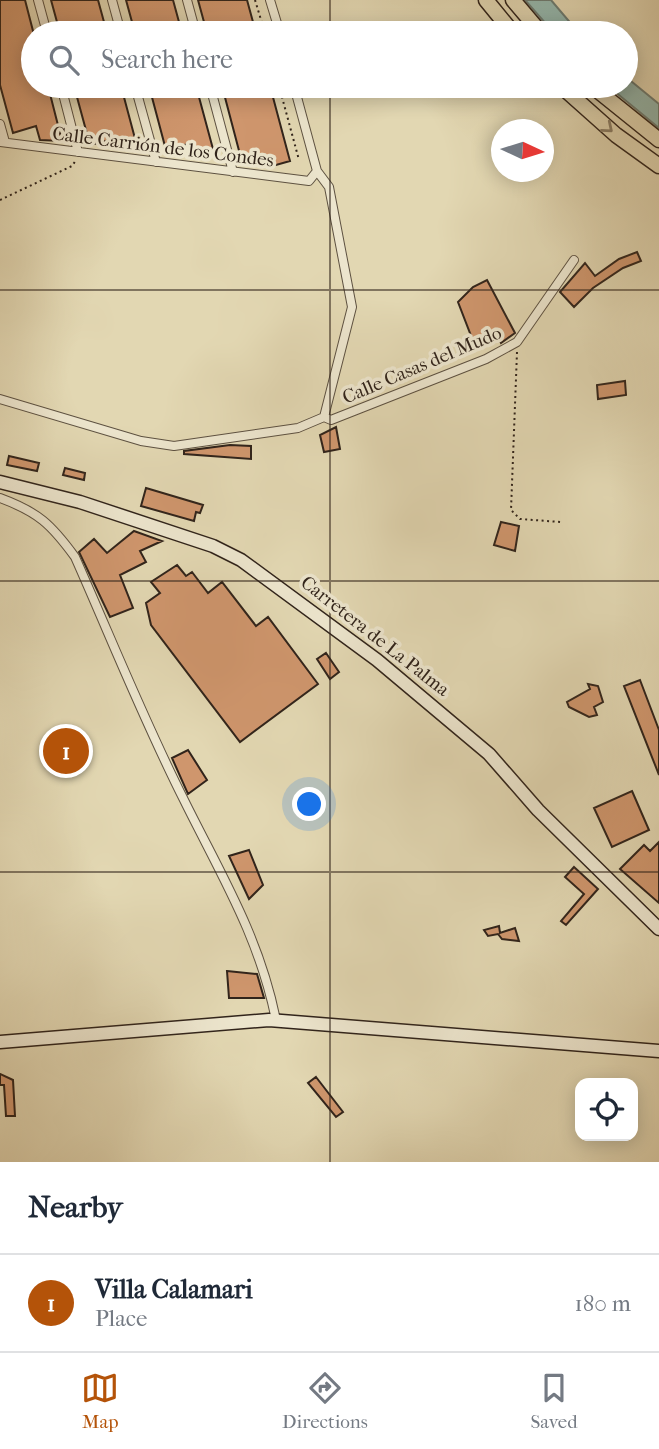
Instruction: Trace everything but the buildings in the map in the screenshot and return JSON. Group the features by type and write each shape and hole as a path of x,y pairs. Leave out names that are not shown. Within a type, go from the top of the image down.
{"highway":[{"path":"486,0 503,21"},
{"path":"513,0 531,21"},
{"path":"575,98 617,135 659,166"},
{"path":"607,98 659,140"}],"main road":[{"name":"Carretera de La Palma","path":"0,482 92,506 213,546 241,560 377,660 489,754 538,810 659,929"},
{"path":"0,1042 276,1020 659,1051"}],"street":[{"path":"38,0 44,21"},
{"path":"112,0 118,21"},
{"path":"187,0 193,21"},
{"path":"270,0 276,21"},
{"path":"64,98 80,152"},
{"path":"138,98 156,162"},
{"path":"213,98 233,172"},
{"path":"297,98 317,171 329,187 352,307 324,417"},
{"path":"0,124 3,142"},
{"name":"Calle Carrión de los Condes","path":"3,142 309,181 317,171"},
{"name":"Calle Casas del Mudo","path":"0,399 141,441 174,446 298,428 324,417 331,420 486,359 517,342 574,260"},
{"path":"0,498 32,510 59,534 75,557 147,722 237,900 257,951 276,1020"}],"path":[{"path":"255,0 261,21"},
{"path":"282,98 299,160"},
{"path":"0,200 72,166 80,152"},
{"path":"511,345 518,353 511,510 520,519 561,522"}],"water":[{"path":"525,0 551,0 569,21 543,21"},
{"path":"638,87 659,104 659,128 623,98 638,98"}],"place":[{"name":"Villa Calamari","path":"66,751"}]}
